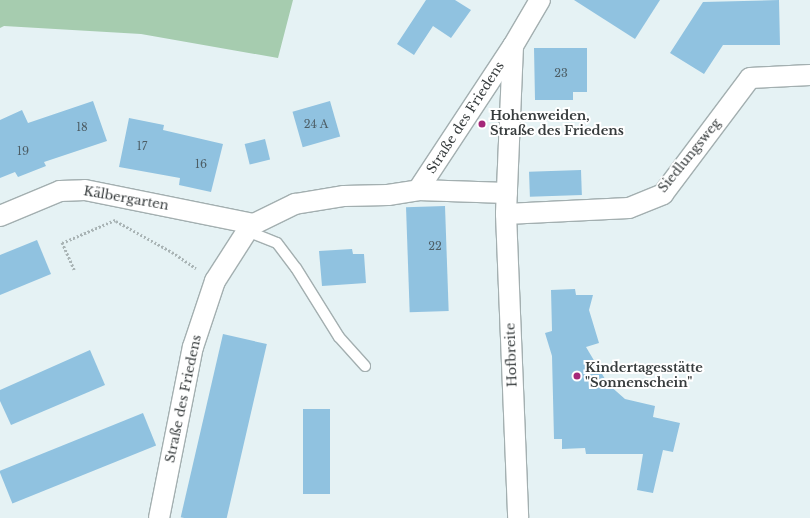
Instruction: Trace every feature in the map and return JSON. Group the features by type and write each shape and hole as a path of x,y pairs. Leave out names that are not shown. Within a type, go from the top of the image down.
{"street":[{"name":"Straße des Friedens","path":"418,190 513,46 540,0"},
{"name":"Straße des Friedens","path":"159,518 193,347 215,281 251,228 294,204 344,196 388,195 418,190 507,192 513,46"},
{"name":"Siedlungsweg","path":"506,214 629,208 663,194 750,78 810,74"},
{"name":"Kälbergarten","path":"0,216 60,191 85,190 251,228"},
{"name":"Hofbreite","path":"507,192 506,214 518,518"}],"lane":[{"path":"251,228 277,243 296,268 339,337 365,366"}],"path":[{"path":"110,217 172,252 215,281"},
{"path":"74,270 62,242 115,220"}],"green space":[{"path":"0,0 293,0 278,58 141,34 4,26 0,28"}],"building":[{"path":"426,0 455,0 471,10 451,38 433,26 414,55 397,44"},
{"path":"574,0 660,0 635,39"},
{"path":"779,0 780,45 723,45 704,74 670,53 703,2"},
{"path":"534,48 587,48 587,92 573,92 573,100 535,100"},
{"path":"93,101 107,141 44,162 46,166 18,177 15,172 0,178 0,120 22,110 28,123"},
{"path":"330,101 340,137 303,147 293,112"},
{"path":"129,118 164,125 163,130 223,144 211,192 179,185 180,178 119,167"},
{"path":"265,139 270,159 250,164 245,144"},
{"path":"581,170 582,195 530,197 529,172"},
{"path":"445,206 449,311 410,312 406,207"},
{"path":"37,240 51,274 0,295 0,255"},
{"path":"352,249 353,254 364,254 366,283 322,286 319,251"},
{"name":"Kindertagesstätte \"Sonnenschein\"","path":"575,289 576,295 593,295 589,310 599,343 586,347 608,384 625,399 655,406 653,417 680,423 673,452 663,450 653,493 637,490 643,454 586,454 585,448 562,449 562,439 554,439 552,356 545,333 552,331 551,290"},
{"path":"223,334 267,344 227,518 181,517"},
{"path":"90,350 105,385 11,425 0,401 0,390"},
{"path":"303,409 330,409 330,494 303,494"},
{"path":"143,413 156,445 12,504 0,471"}],"place":[{"name":"Hohenweiden, Straße des Friedens","path":"482,124"},
{"name":"Kindertagesstätte \"Sonnenschein\"","path":"577,376"}]}
